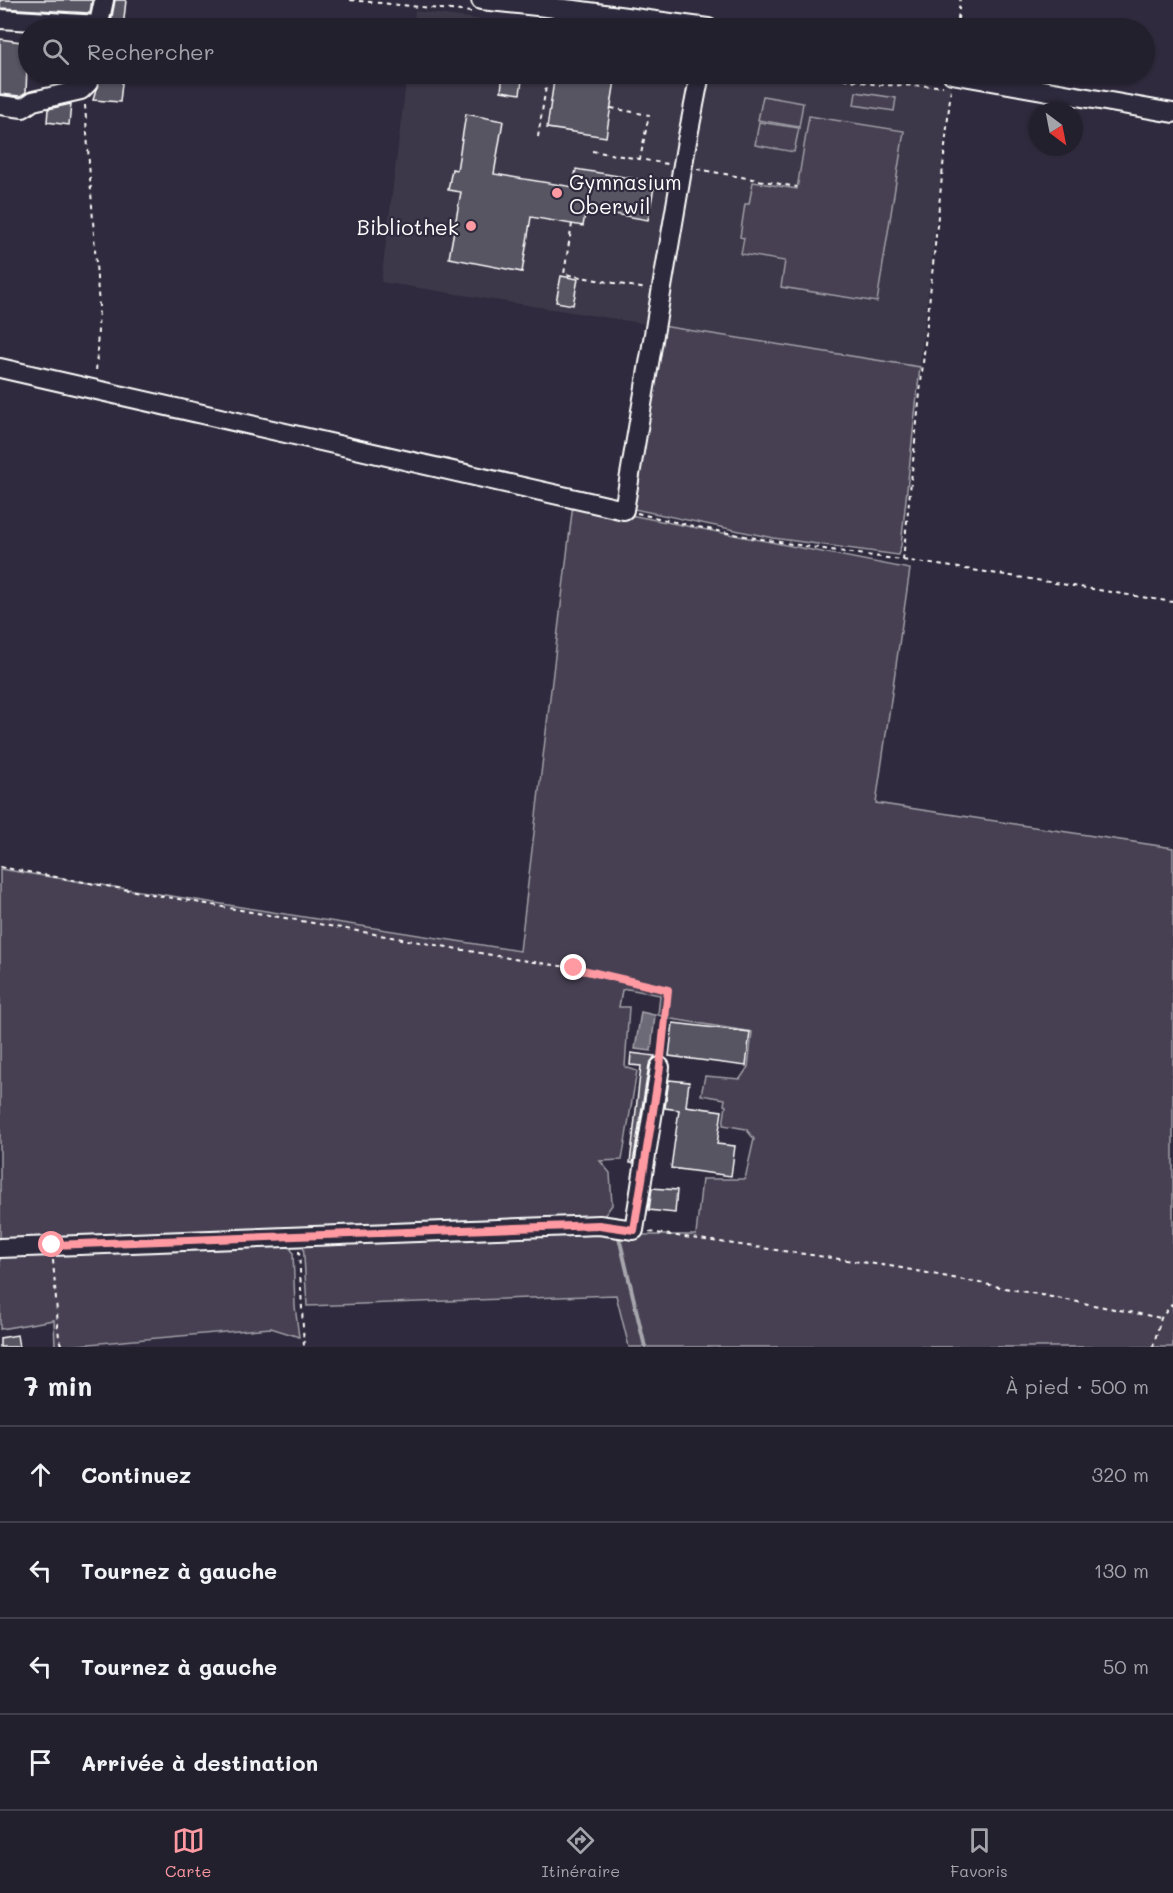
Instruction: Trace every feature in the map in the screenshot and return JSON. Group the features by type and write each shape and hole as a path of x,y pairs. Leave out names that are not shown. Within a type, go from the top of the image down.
{"street":[{"path":"101,18 104,0"},
{"path":"488,3 637,18"},
{"path":"0,19 18,20"},
{"path":"0,105 23,108 33,101 81,90 88,84"},
{"path":"0,368 624,510 698,84"},
{"path":"1009,84 1173,113"},
{"path":"0,1248 599,1225 634,1230 660,1067"}],"path":[{"path":"350,0 488,3"},
{"path":"958,18 960,0"},
{"path":"538,137 546,84"},
{"path":"903,560 952,84"},
{"path":"81,90 87,110 99,307 95,389"},
{"path":"611,108 649,115 640,159"},
{"path":"572,224 564,274 662,292"},
{"path":"642,515 834,551 1173,602"},
{"path":"0,867 574,968 668,990 660,1067"},
{"path":"634,1230 896,1268 1161,1318"},
{"path":"298,1236 304,1347"},
{"path":"52,1245 59,1339 62,1347"},
{"path":"1153,1347 1161,1318 1173,1303"}],"shaded area":[{"path":"415,11 468,18 414,18"},
{"path":"406,84 936,84 951,86 920,367 381,282"},
{"path":"856,92 896,98 894,111 854,105"},
{"path":"763,96 803,103 799,127 758,120"},
{"path":"809,116 904,131 877,302 781,287 785,261 741,254 744,238 740,237 745,204 749,204 753,182 797,189"},
{"path":"759,122 799,128 794,152 755,145"},
{"path":"662,326 920,367 901,546 898,555 773,538 629,508"},
{"path":"573,504 910,569 876,803 1173,848 1173,1347 629,1347 616,1295 307,1306 303,1241 601,1231 638,1235 696,1235 702,1179 745,1179 754,1139 746,1129 723,1125 725,1099 701,1095 705,1076 740,1079 748,1067 752,1032 658,1015 660,995 628,989 622,990 619,1007 629,1007 625,1067 637,1071 622,1160 600,1161 610,1173 612,1205 600,1222 0,1246 0,869 520,951"},
{"path":"641,1012 655,1015 651,1051 635,1049"},
{"path":"287,1244 293,1252 295,1306 299,1337 271,1328 55,1347 54,1320 0,1329 0,1253"}],"building":[{"path":"0,0 92,0 90,13 0,8"},
{"path":"115,0 126,0 124,18 112,18"},
{"path":"0,39 18,42 18,84 26,84 26,92 20,96 0,94"},
{"path":"98,84 122,84 120,102 93,100"},
{"path":"502,84 522,84 520,94 501,91"},
{"path":"554,84 614,84 606,137 547,128"},
{"path":"71,104 69,125 47,122 48,109"},
{"name":"Gymnasium Oberwil","path":"466,114 503,121 494,174 573,187 576,169 655,182 648,220 586,209 583,226 531,217 522,272 449,258 461,192 448,190 452,169 457,170"},
{"path":"561,276 578,279 573,305 556,302"},
{"path":"673,1023 750,1032 746,1066 669,1056"},
{"path":"631,1053 655,1056 649,1065 633,1163 630,1163 641,1066 630,1065"},
{"path":"669,1080 689,1082 686,1106 722,1111 717,1144 735,1146 731,1176 671,1168 679,1110 665,1108"},
{"path":"652,1188 677,1190 675,1213 649,1210"},
{"path":"17,1335 19,1347 0,1347 0,1338"}],"waterway":[{"path":"618,1233 645,1347"}],"place":[{"name":"Gymnasium Oberwil","path":"557,193"},
{"name":"Bibliothek","path":"471,226"}],"route":[{"path":"52,1245 599,1225 634,1230 660,1067 668,990 574,968"}]}
